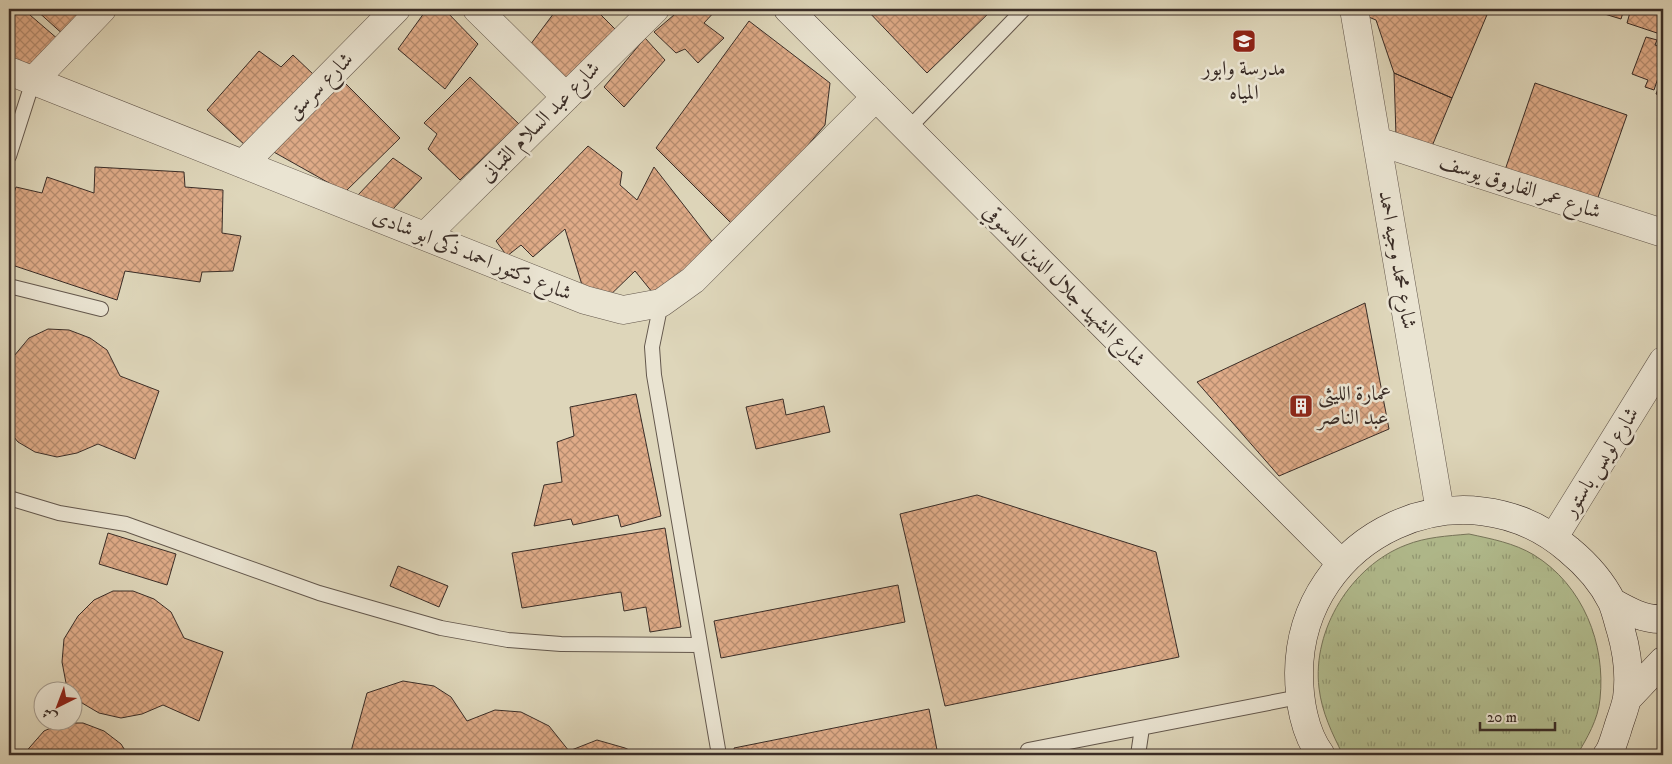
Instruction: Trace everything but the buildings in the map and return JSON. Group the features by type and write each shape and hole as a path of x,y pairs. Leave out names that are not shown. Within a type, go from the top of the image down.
{"street":[{"path":"21,76 102,9"},
{"name":"شارع سرسق","path":"244,164 396,9"},
{"path":"477,9 566,97"},
{"name":"شارع عبد السلام القبانى","path":"425,236 655,9"},
{"name":"شارع الشهيد جلال الدين الدسوقي","path":"788,9 1340,563"},
{"name":"شارع محمد وجيه احمد","path":"1354,9 1440,510"},
{"name":"شارع دكتور احمد ذكى ابو شادى","path":"21,76 585,300 623,310 661,303 693,280 876,97"},
{"name":"شارع عمر الفاروق يوسف","path":"1377,141 1663,233"},
{"name":"شارع لويس باستور","path":"1554,537 1663,362"},
{"path":"1320,755 1315,747 1299,697 1300,649 1314,603 1340,563 1369,538 1394,525 1440,510 1480,510 1519,519 1554,537 1587,565 1612,602 1627,650 1627,699 1607,755"},
{"path":"1612,602 1634,614 1647,618 1663,619"},
{"path":"1627,699 1663,661"}],"lane":[{"path":"908,129 1024,9"},
{"path":"9,156 21,76"},
{"path":"9,286 101,309"},
{"path":"661,303 652,347 654,375 719,755"},
{"path":"9,498 59,513 126,524 319,593 440,628 508,640 561,644 700,645"},
{"path":"1028,750 1299,697"},
{"path":"1138,755 1142,728"}],"green space":[{"path":"1469,534 1511,544 1534,555 1566,582 1578,599 1595,637 1601,678 1599,707 1585,742 1577,755 1343,755 1331,731 1320,697 1318,666 1322,644 1329,623 1339,603 1352,584 1368,568 1386,555 1421,540"}],"place":[{"name":"مدرسة وابور المياه","path":"1244,41"},
{"name":"عمارة الليثى عبد الناصر","path":"1301,406"}]}
